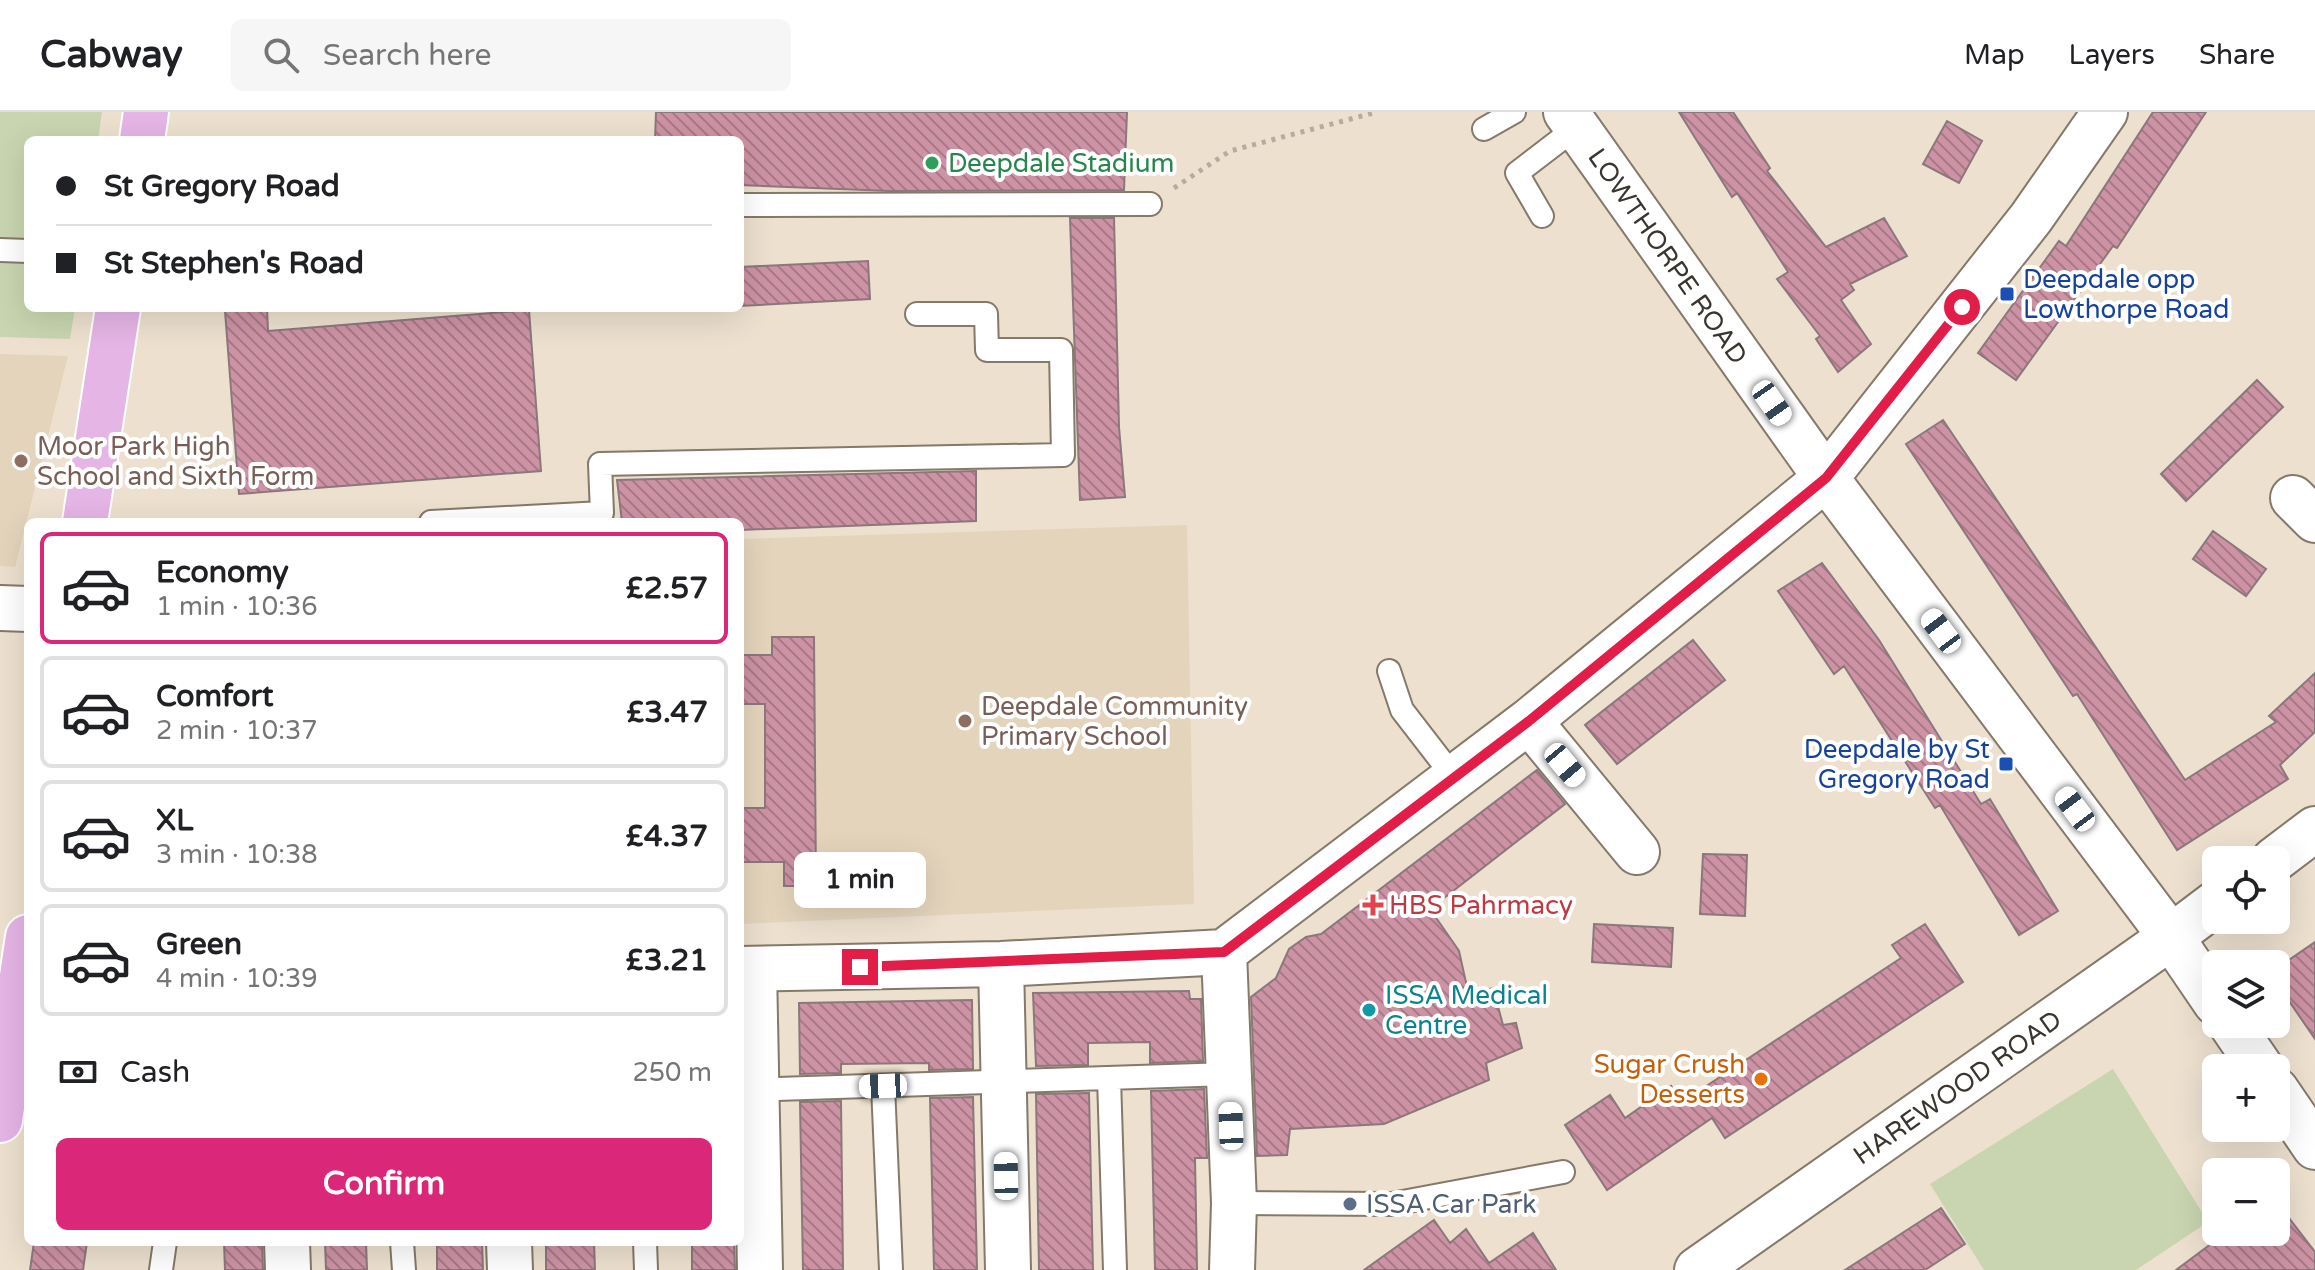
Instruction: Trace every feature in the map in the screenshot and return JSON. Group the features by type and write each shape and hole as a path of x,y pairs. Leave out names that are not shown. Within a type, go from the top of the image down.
{"main road":[{"path":"143,136 146,112"},
{"path":"86,518 117,312"},
{"path":"0,1120 16,987 24,954"}],"street":[{"path":"760,1270 747,1090 747,969 1001,964 1224,952 1529,721 1826,478 2031,218 2105,112"},
{"name":"LOWTHORPE ROAD","path":"1572,119 1826,478 2202,982"},
{"path":"0,608 24,609"},
{"path":"1529,721 1637,852"},
{"path":"2290,848 2315,829"},
{"name":"HAREWOOD ROAD","path":"1697,1270 2202,914"},
{"path":"1224,952 1234,1203 1232,1270"},
{"path":"1001,964 1008,1270"},
{"path":"2290,1110 2315,1147"},
{"path":"287,1246 288,1270"},
{"path":"509,1246 510,1270"}],"lane":[{"path":"1484,129 1514,112"},
{"path":"1542,216 1517,173 1572,119"},
{"path":"744,205 1150,204"},
{"path":"0,250 24,251"},
{"path":"507,518 602,513 600,464 1063,455 1061,350 987,350 986,314 917,314"},
{"path":"1389,671 1402,710 1453,776"},
{"path":"747,1090 1229,1074"},
{"path":"1109,1078 1115,1270"},
{"path":"883,1086 891,1270"},
{"path":"1234,1203 1392,1204 1563,1172"},
{"path":"161,1270 164,1246"},
{"path":"402,1246 404,1270"},
{"path":"645,1246 646,1270"}],"path":[{"path":"1150,204 1230,151 1377,112"}],"shaded area":[{"name":"Moor Park High School and Sixth Form","path":"0,354 68,356 27,518 24,518 15,567 0,566"},
{"name":"Deepdale Community Primary School","path":"1187,525 1194,904 744,924 744,539"}],"green space":[{"path":"0,112 102,112 99,136 24,136 24,312 74,312 70,339 0,337"},
{"path":"2113,1069 2202,1212 2202,1226 2136,1270 1984,1270 1930,1184"}],"building":[{"name":"Deepdale Stadium","path":"656,112 1127,112 1124,190 890,191 744,185 744,136 655,136"},
{"path":"1679,112 1733,112 1770,168 1767,171 1826,247 1884,218 1907,256 1850,284 1854,290 1841,300 1871,344 1838,372 1816,339 1820,336 1777,279 1788,272 1737,193 1732,197"},
{"path":"2153,112 2206,112 2117,248 2113,246 2016,380 1978,353 2059,241 2066,246"},
{"path":"1947,121 1982,141 1959,183 1923,164"},
{"path":"1070,218 1114,218 1119,427 1125,497 1080,500"},
{"path":"868,261 870,299 744,306 744,267"},
{"path":"225,312 267,312 268,331 529,312 541,471 239,494"},
{"path":"2257,380 2283,407 2186,501 2161,474"},
{"path":"1943,420 2185,780 2276,722 2269,716 2315,673 2315,732 2280,765 2288,779 2177,850 2077,694 2073,696 1906,444"},
{"path":"976,471 976,521 744,530 744,518 622,518 617,480"},
{"path":"2213,531 2266,569 2246,596 2193,559"},
{"path":"1822,563 1879,640 1981,804 1990,799 2058,911 2019,935 1940,805 1935,808 1844,666 1834,674 1778,591"},
{"path":"772,637 814,637 816,886 784,886 784,862 744,862 744,808 765,808 765,704 744,704 744,655 772,655"},
{"path":"1693,640 1725,680 1617,764 1585,725"},
{"name":"ISSA Medical Centre","path":"1537,770 1565,804 1430,909 1459,951 1469,996 1493,988 1503,1025 1516,1023 1522,1048 1486,1063 1489,1080 1384,1124 1290,1129 1287,1155 1257,1156 1251,997 1276,978 1289,949 1306,937 1321,934"},
{"path":"1703,854 1747,855 1745,916 1700,914"},
{"path":"1594,924 1673,928 1671,967 1592,962"},
{"path":"1925,924 1963,982 1725,1138 1712,1118 1607,1190 1565,1125 1610,1095 1625,1118 1671,1086 1682,1102 1901,958 1892,945"},
{"path":"2315,942 2315,1039 2290,1002 2290,959"},
{"path":"1189,991 1190,999 1201,999 1203,1061 1150,1063 1150,1042 1088,1043 1088,1065 1036,1066 1033,993"},
{"path":"972,1000 973,1069 929,1070 929,1063 841,1064 841,1073 800,1074 799,1003"},
{"path":"1204,1089 1207,1158 1195,1158 1197,1270 1155,1270 1151,1091"},
{"path":"1089,1093 1093,1270 1039,1270 1036,1094"},
{"path":"973,1097 977,1270 934,1270 930,1098"},
{"path":"841,1101 843,1270 803,1270 800,1102"},
{"path":"1941,1208 1965,1244 1925,1270 1845,1270"},
{"path":"2290,1219 2315,1252 2315,1270 2176,1270 2208,1246 2290,1246"},
{"path":"1434,1220 1450,1243 1466,1229 1489,1263 1533,1233 1556,1270 1364,1270"},
{"path":"33,1246 86,1246 83,1270 30,1270"},
{"path":"224,1246 262,1246 263,1270 225,1270"},
{"path":"325,1246 366,1246 367,1270 326,1270"},
{"path":"437,1246 482,1246 483,1270 437,1270"},
{"path":"546,1246 594,1246 595,1270 546,1270"},
{"path":"692,1246 734,1246 735,1270 692,1270"}],"place":[{"name":"Deepdale Stadium","path":"932,163"},
{"name":"Deepdale opp Lowthorpe Road","path":"2007,294"},
{"name":"Moor Park High School and Sixth Form","path":"21,461"},
{"name":"Deepdale Community Primary School","path":"965,721"},
{"name":"Deepdale by St Gregory Road","path":"2006,764"},
{"name":"HBS Pahrmacy","path":"1373,905"},
{"name":"ISSA Medical Centre","path":"1369,1010"},
{"name":"Sugar Crush Desserts","path":"1761,1079"},
{"name":"ISSA Car Park","path":"1350,1204"}],"route":[{"path":"860,967 1001,964 1224,952 1529,721 1826,478 1962,307"}]}
